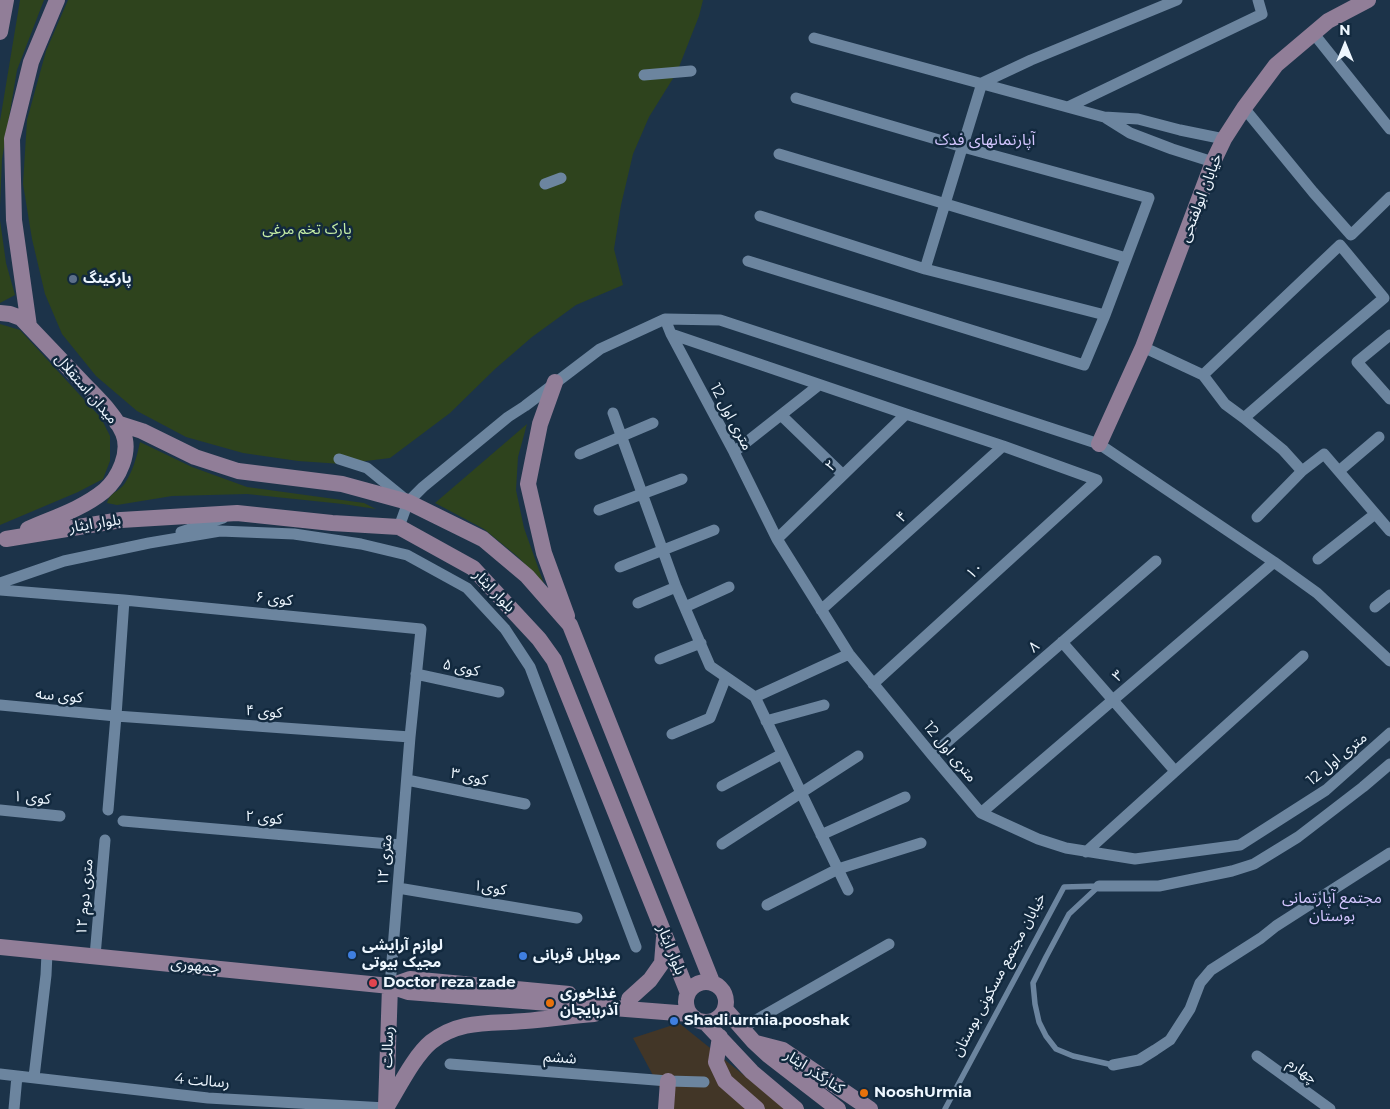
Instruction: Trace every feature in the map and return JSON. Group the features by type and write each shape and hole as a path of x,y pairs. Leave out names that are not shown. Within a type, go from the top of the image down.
{"main road":[{"path":"0,32 6,0"},
{"path":"29,326 14,220 12,139 31,62 57,0"},
{"name":"خیابان ابولفتحی","path":"1099,444 1144,347 1213,162 1224,139 1276,65 1328,21 1368,0"},
{"name":"میدان استقلال","path":"0,313 21,318 111,413 123,434 125,446 120,470 105,490 88,502 3,539"},
{"path":"555,382 540,424 528,484 544,553 570,625"},
{"name":"بلوار ایثار","path":"117,423 142,431 195,457 238,471 342,484 408,502 483,540 527,576 570,625 712,982"},
{"name":"بلوار ایثار","path":"3,539 121,520 237,514 399,527 472,568 539,639 554,660 664,934 688,1004"},
{"path":"386,1108 416,1059 430,1043 448,1031 475,1023 524,1021 632,1005 662,963 664,934"},
{"name":"جمهوری","path":"0,947 390,986 410,979 632,1005 688,1004"},
{"path":"712,982 723,990 726,1002 725,1009 715,1020 699,1021 688,1004 695,984 712,982"},
{"name":"رسالت","path":"386,1108 390,986"},
{"path":"725,1009 768,1056 838,1109"},
{"path":"705,1022 752,1072 796,1109"},
{"path":"720,1037 716,1062 725,1081 757,1109"},
{"name":"کنارگذر ایثار","path":"754,1042 783,1050 870,1109"},
{"path":"666,1109 668,1081"}],"street":[{"path":"925,269 982,83 1031,60 1177,0"},
{"path":"1068,107 1262,14 1258,0"},
{"path":"1314,34 1389,125"},
{"path":"814,38 1104,117 1138,118 1180,130 1224,139"},
{"path":"644,75 691,71"},
{"path":"748,261 1084,365 1149,198 963,147 796,98"},
{"path":"1244,108 1351,235 1390,197"},
{"path":"1104,117 1130,133 1213,162"},
{"path":"779,154 1126,258"},
{"path":"545,184 561,178"},
{"path":"760,216 925,269 1105,315"},
{"path":"1203,375 1340,245 1384,298 1244,418"},
{"path":"399,527 408,502 423,487 508,417 600,349 665,320 720,320 1099,444 1318,593 1390,661"},
{"name":"12 متری اول","path":"665,320 670,334 734,452 777,539 849,654 981,812 1038,839 1066,848 1135,859 1240,845 1326,790 1390,733"},
{"path":"670,334 1003,446"},
{"path":"1390,335 1357,362 1390,399"},
{"path":"1144,347 1203,375 1225,404 1283,450 1302,472"},
{"path":"734,452 820,385"},
{"path":"613,412 676,587 710,666 755,698 848,890"},
{"name":"۲","path":"777,539 906,414"},
{"path":"781,415 843,475"},
{"path":"580,454 653,423"},
{"path":"1339,471 1379,437"},
{"name":"۱۰","path":"874,684 1097,480 1003,446"},
{"name":"۴","path":"821,610 1003,446"},
{"path":"1257,517 1302,472 1324,454 1390,531"},
{"path":"339,459 368,468 408,502"},
{"path":"599,510 682,479"},
{"path":"149,543 237,514"},
{"path":"1318,559 1375,514"},
{"path":"620,567 714,530"},
{"path":"0,583 64,561 149,543 220,531 294,534 361,544 407,555 467,588 505,630 530,667 636,947"},
{"name":"۸","path":"932,755 1156,561"},
{"name":"۳","path":"981,812 1274,562"},
{"path":"638,603 676,587"},
{"path":"685,607 729,587"},
{"name":"کوی ۶","path":"0,590 421,628"},
{"path":"1375,607 1390,594"},
{"path":"108,810 124,600"},
{"name":"۱۲ متری","path":"390,986 410,737 421,628"},
{"path":"1062,642 1175,772"},
{"path":"660,659 700,643"},
{"path":"755,698 849,654"},
{"path":"1086,852 1303,656"},
{"name":"کوی ۵","path":"416,674 499,692"},
{"path":"672,734 710,718 726,677"},
{"name":"کوی سه","path":"0,705 116,716"},
{"path":"766,721 824,705"},
{"name":"کوی ۴","path":"116,716 410,737"},
{"path":"722,786 782,754"},
{"path":"722,844 858,756"},
{"name":"خیابان مجتمع مسکونی بوستان","path":"1099,886 1159,886 1232,871 1254,864 1298,837 1390,764"},
{"name":"کوی ۳","path":"407,780 525,804"},
{"path":"821,835 905,797"},
{"name":"کوی ۱","path":"0,810 60,816"},
{"name":"کوی ۲","path":"123,821 402,845"},
{"name":"۱۲ متری دوم","path":"95,956 105,840"},
{"path":"767,905 838,869 921,843"},
{"path":"1113,1065 1139,1060 1170,1040 1190,1009 1200,983 1212,970 1276,926 1390,853"},
{"name":"کوی۱","path":"398,888 577,918"},
{"path":"742,1028 889,944"},
{"path":"34,1077 47,953"},
{"name":"چهارم","path":"1257,1056 1330,1109"},
{"name":"ششم","path":"450,1064 668,1081 704,1082"},
{"path":"0,1074 16,1076 14,1109"},
{"name":"رسالت 4","path":"16,1076 34,1077 208,1104 386,1108"}],"lane":[{"path":"1099,886 1069,914 1033,983 1039,1022 1046,1036 1056,1049 1073,1056 1113,1065"},
{"name":"خیابان مجتمع مسکونی بوستان","path":"945,1109 1064,887 1099,886"}],"shaded area":[{"path":"679,1023 786,1109 671,1109 633,1038"}],"green space":[{"path":"20,0 44,0 17,70 2,159 0,207 0,121"},
{"name":"پارک تخم مرغی","path":"68,0 703,0 699,16 677,72 649,117 633,154 621,205 614,249 623,285 576,305 532,337 495,369 450,413 390,458 342,464 298,461 243,453 186,437 137,411 96,376 62,334 45,294 32,239 23,184 27,120 46,51"},
{"path":"0,220 6,263 15,295 0,303"},
{"path":"0,324 20,330 101,418 110,436 110,461 103,479 78,492 0,525"},
{"path":"527,424 518,457 516,490 524,528 544,584 518,557 484,529 435,503"},
{"path":"140,442 192,467 247,487 364,503 376,509 247,494 172,496 117,505 107,503 108,499 123,486 128,478"}],"place":[{"name":"پارکینگ","path":"73,279"},
{"name":"لوازم آرایشی مجیک بیوتی","path":"352,955"},
{"name":"موبایل قربانی","path":"523,956"},
{"name":"Doctor reza zade","path":"373,983"},
{"name":"غذاخوری آذربایجان","path":"550,1003"},
{"name":"Shadi.urmia.pooshak","path":"674,1021"},
{"name":"NooshUrmia","path":"864,1093"}],"district":[{"name":"آپارتمانهای فدک","path":"985,140"},
{"name":"مجتمع آپارتمانی بوستان","path":"1332,907"}]}
